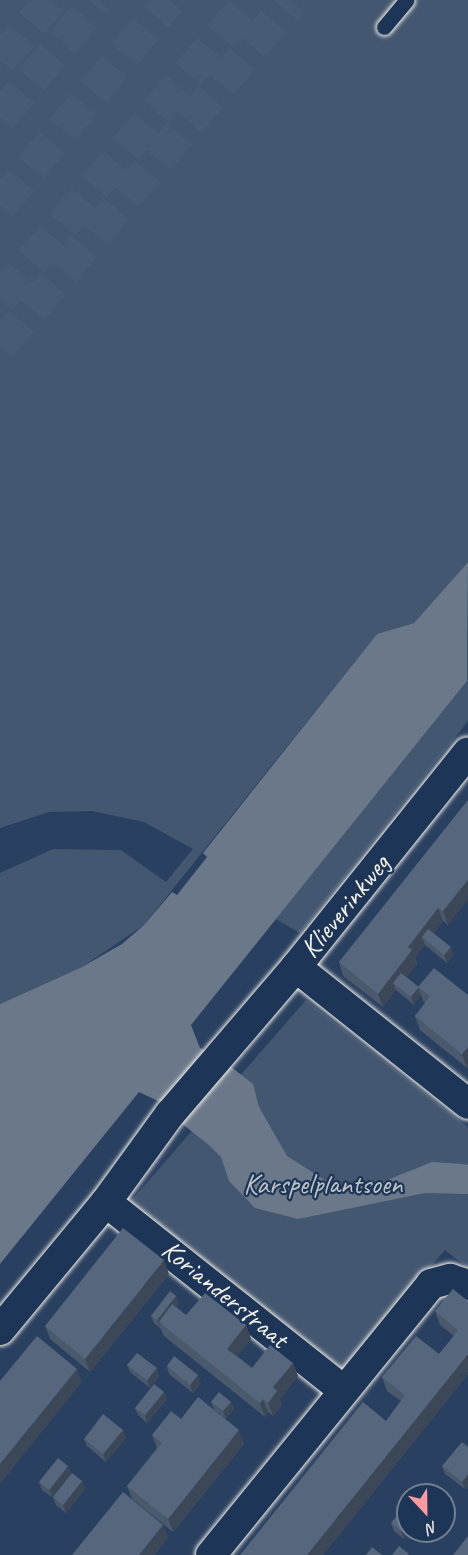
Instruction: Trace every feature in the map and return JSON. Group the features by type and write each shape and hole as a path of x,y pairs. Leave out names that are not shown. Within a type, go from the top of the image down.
{"street":[{"name":"Klieverinkweg","path":"106,1202 170,1114 217,1056 296,967 468,752"},
{"path":"296,967 468,1104"},
{"path":"0,1330 106,1202"},
{"name":"Korianderstraat","path":"106,1202 342,1389"},
{"path":"211,1555 342,1389 432,1284 459,1282"}],"lane":[{"path":"384,27 406,0"}],"green space":[{"path":"0,0 468,0 468,562 414,623 377,634 144,925 82,967 0,1004 0,873 53,849 121,850 166,882 193,849 144,822 92,811 49,812 0,828"},
{"path":"468,631 468,721 300,933 276,919 467,681"},
{"name":"Karspelplantsoen","path":"306,1000 468,1127 468,1268 445,1250 342,1369 130,1202"}],"shaded area":[{"path":"468,562 467,681 191,1025 200,1048 217,1056 253,1084 259,1107 287,1156 323,1179 339,1188 375,1185 432,1162 463,1164 468,1165 468,1194 425,1193 298,1219 255,1208 229,1181 221,1157 210,1146 170,1114 160,1102 139,1092 0,1264 0,1004 82,967 122,944 144,925 172,892 177,895 207,857 203,853 377,634 414,623"}],"building":[{"path":"468,800 468,880 443,911 438,908 408,947 412,950 378,994 339,962"},
{"path":"428,929 451,947 444,955 422,937"},
{"path":"434,968 468,995 468,1047 462,1054 415,1016 430,996 418,987"},
{"path":"401,973 419,987 411,997 393,983"},
{"path":"123,1228 164,1260 85,1359 45,1326"},
{"path":"453,1289 468,1301 468,1354 307,1555 240,1555 363,1402 386,1421 405,1395 382,1377 416,1336 439,1354 449,1342 458,1330 435,1311"},
{"path":"170,1291 176,1296 157,1320 151,1316"},
{"path":"205,1293 246,1325 227,1349 252,1368 270,1345 293,1363 273,1387 277,1391 268,1403 263,1399 260,1403 159,1322 172,1304 186,1315"},
{"path":"37,1336 77,1369 0,1464 0,1381"},
{"path":"137,1353 157,1368 147,1380 127,1365"},
{"path":"174,1356 198,1375 190,1385 167,1366"},
{"path":"154,1384 164,1392 145,1415 135,1408"},
{"path":"219,1392 231,1402 223,1411 211,1402"},
{"path":"198,1397 239,1430 168,1519 127,1486 162,1443 152,1435 171,1411 181,1419"},
{"path":"103,1414 123,1430 103,1454 84,1439"},
{"path":"462,1442 468,1447 468,1474 462,1482 442,1466"},
{"path":"58,1458 68,1466 49,1490 39,1482"},
{"path":"72,1473 82,1481 63,1505 53,1497"},
{"path":"123,1492 163,1525 139,1555 72,1555"},
{"path":"396,1517 396,1527 391,1523"},
{"path":"468,1536 468,1555 453,1555"},
{"path":"399,1546 409,1554 392,1555"},
{"path":"372,1547 382,1555 366,1555"}],"tunnel":[{"path":"0,60 51,0"},
{"path":"0,117 98,0"},
{"path":"0,205 169,0"},
{"path":"0,299 250,0"},
{"path":"0,346 291,0"}]}
